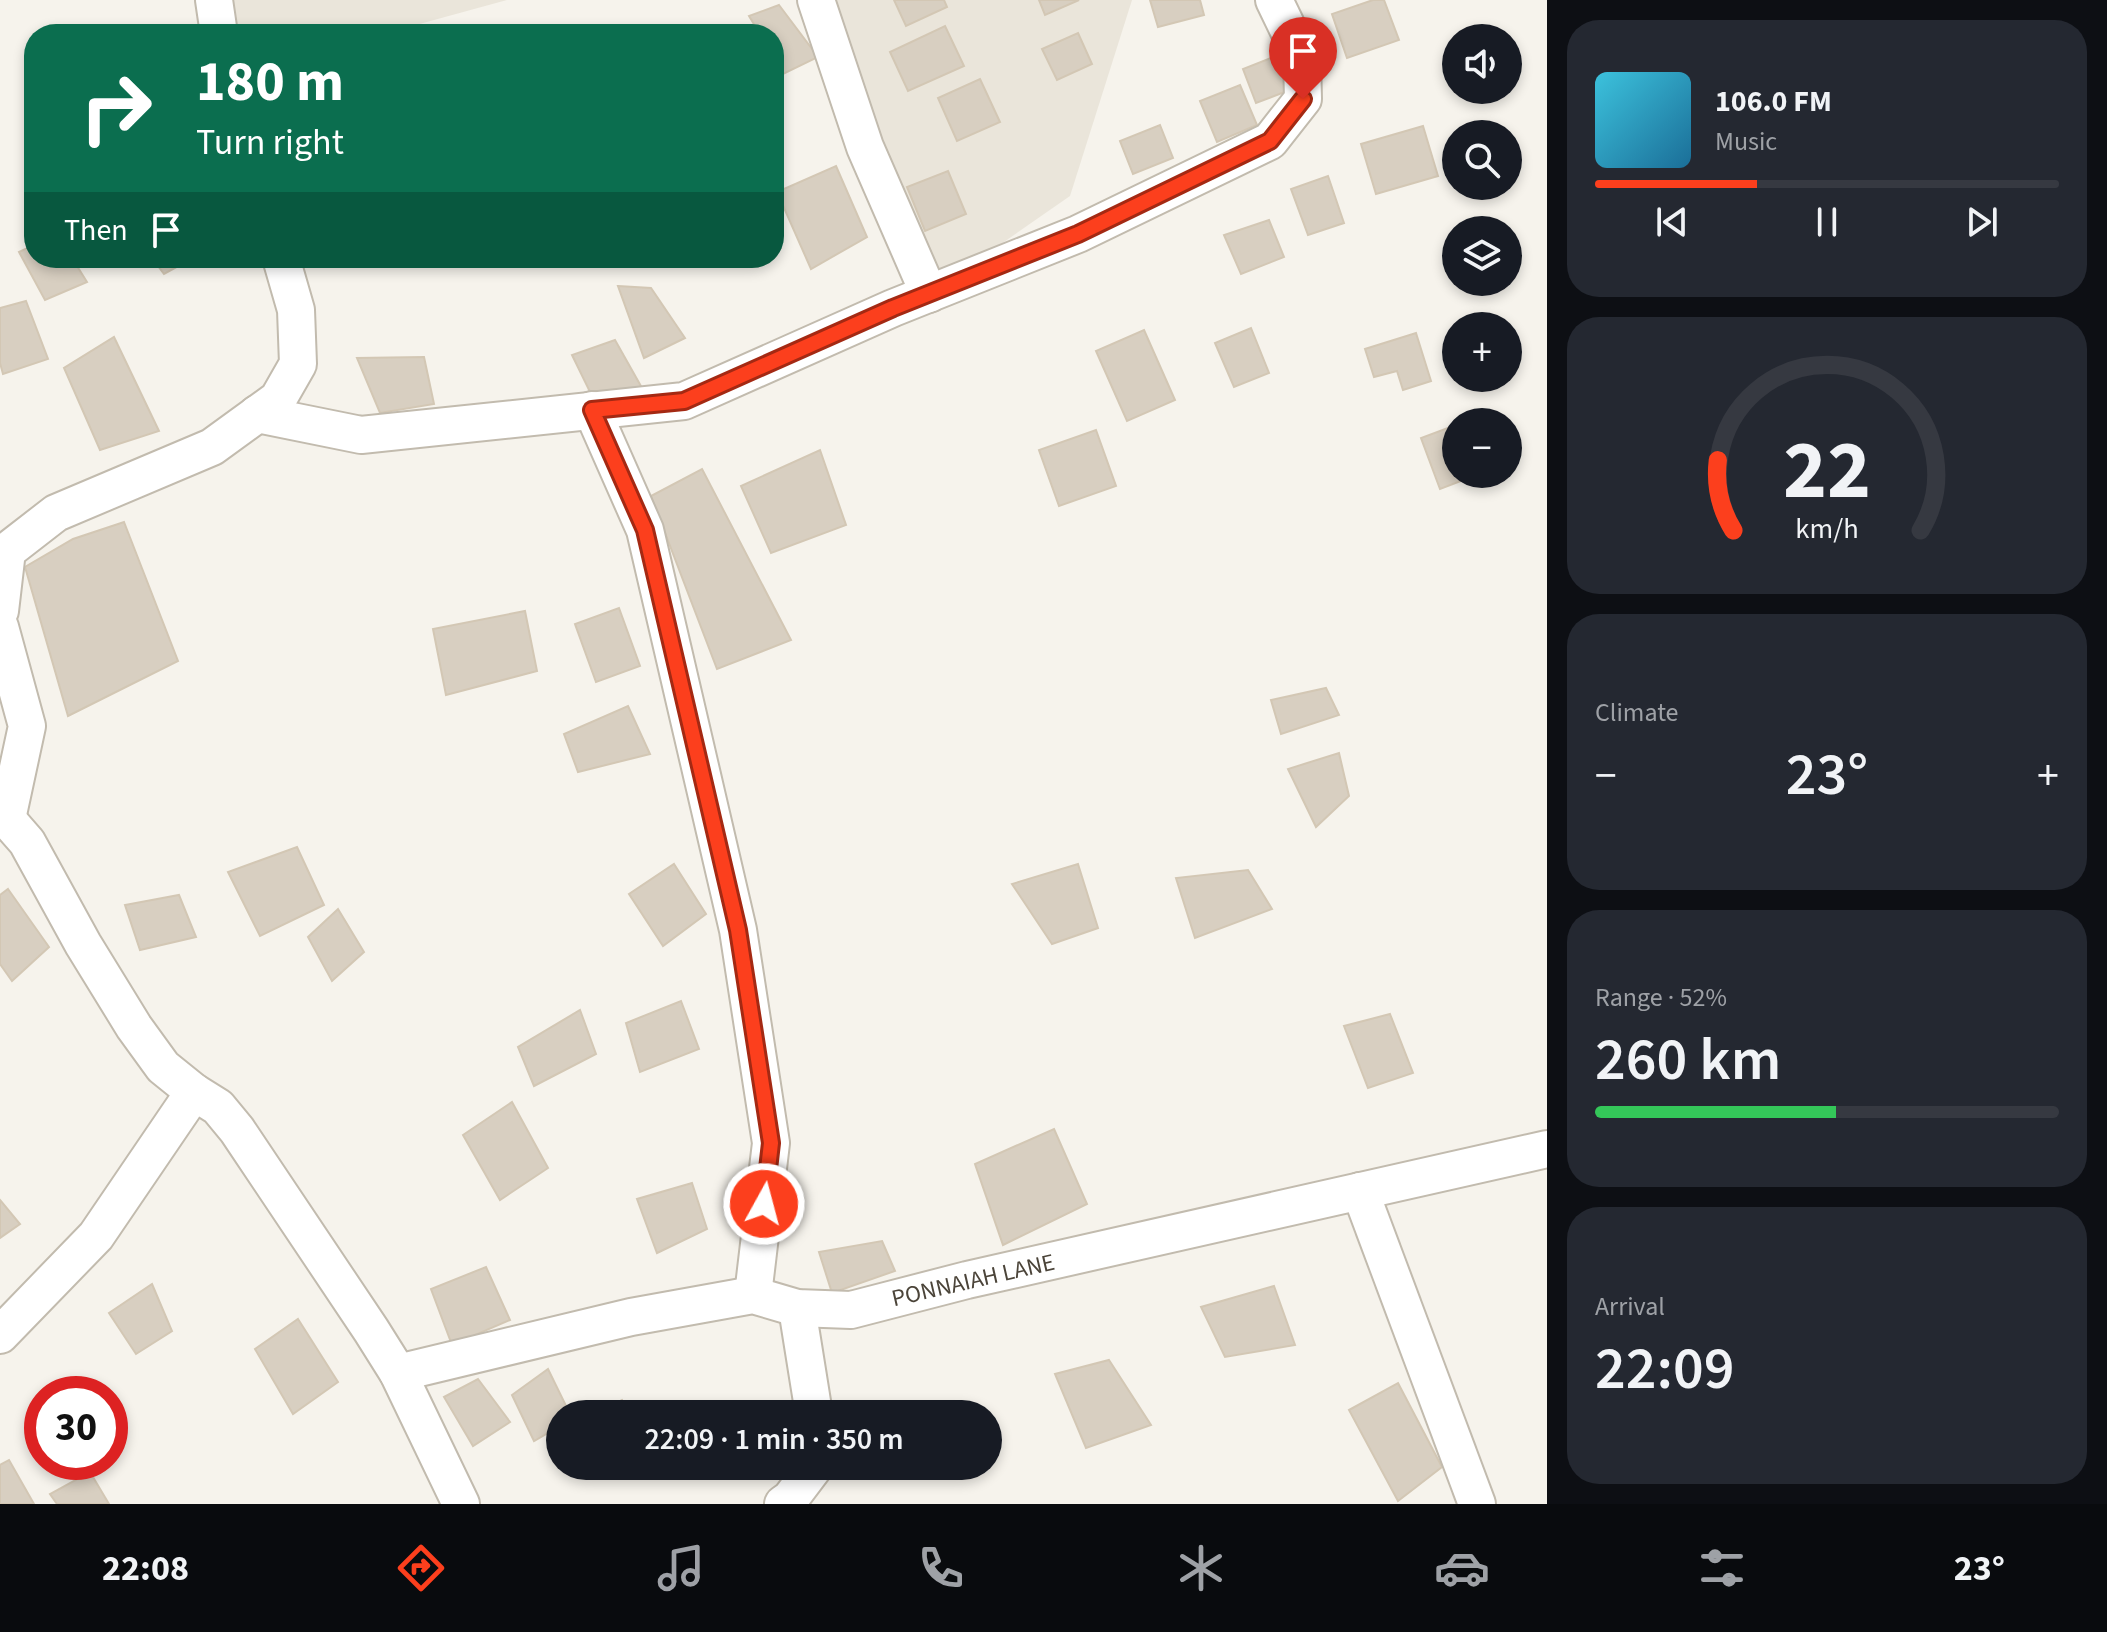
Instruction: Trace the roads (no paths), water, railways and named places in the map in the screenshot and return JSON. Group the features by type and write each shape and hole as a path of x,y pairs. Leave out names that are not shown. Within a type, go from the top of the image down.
{"street":[{"path":"214,0 218,24"},
{"path":"816,0 865,147 929,294"},
{"path":"257,414 361,435 684,401 929,294 1078,234 1270,141 1303,99 1302,58 1274,0"},
{"path":"0,611 4,538 212,447 278,399 298,364 296,310 284,268"},
{"path":"592,410 645,530 738,930 771,1143 753,1295"},
{"path":"0,627 27,726 3,820 27,842 83,944 134,1027 163,1067 218,1107 237,1130 371,1330 398,1373 461,1504"},
{"path":"0,1335 96,1236 194,1092"},
{"name":"PONNAIAH LANE","path":"398,1373 631,1317 753,1295 797,1308 851,1310 967,1280 1547,1149"},
{"path":"1360,1191 1477,1504"},
{"path":"797,1308 812,1400"},
{"path":"783,1504 803,1480"}]}
